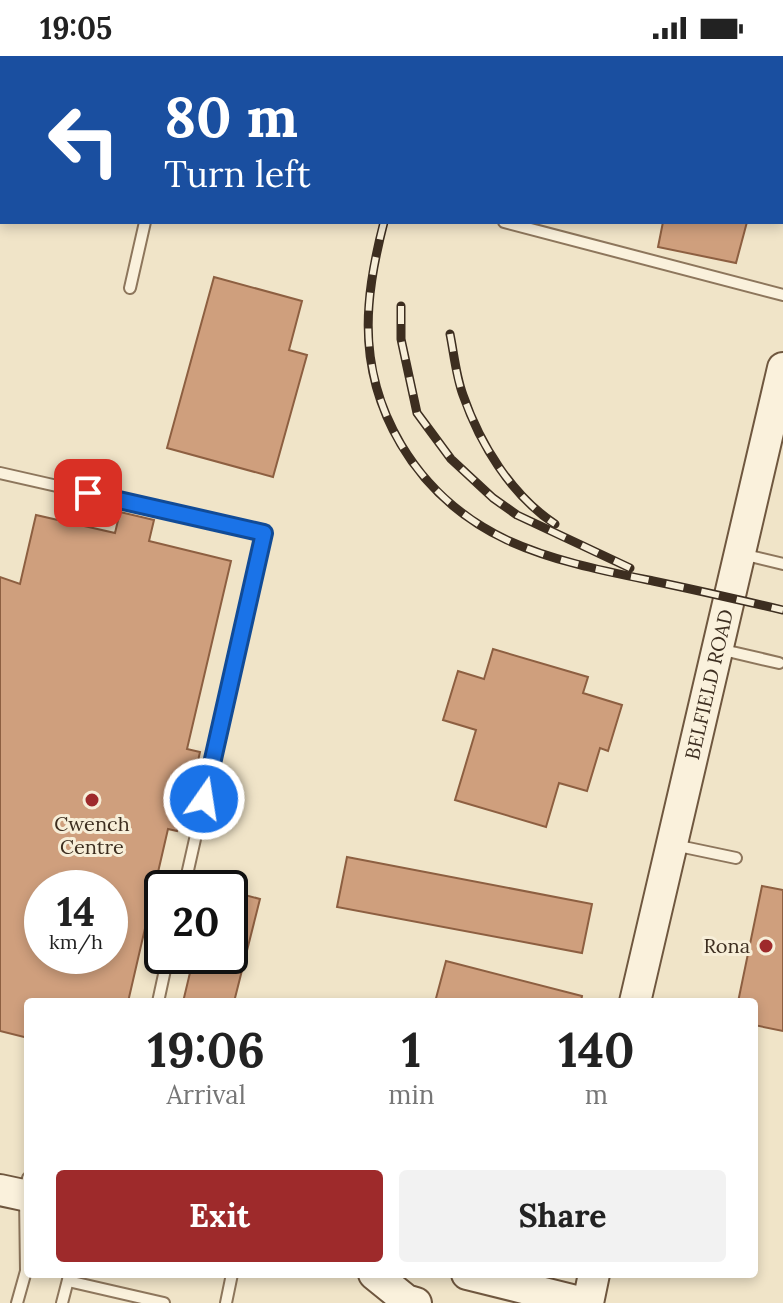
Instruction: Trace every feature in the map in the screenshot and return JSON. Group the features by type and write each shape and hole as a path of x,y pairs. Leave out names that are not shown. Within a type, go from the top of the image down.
{"main road":[{"name":"BELFIELD ROAD","path":"636,998 783,368"},
{"path":"379,1278 409,1302"},
{"path":"490,1278 548,1290 586,1303 593,1278"}],"lane":[{"path":"130,288 145,224"},
{"path":"512,224 783,295"},
{"path":"0,473 264,533 188,870"},
{"path":"740,554 783,564"},
{"path":"717,648 779,663"},
{"path":"672,844 736,858"},
{"path":"159,998 164,974"},
{"path":"20,1190 24,1244"},
{"path":"17,1303 24,1278"},
{"path":"62,1303 68,1278"},
{"path":"72,1278 164,1303"},
{"path":"226,1303 231,1278"}],"building":[{"path":"663,224 746,224 736,263 658,247"},
{"path":"214,277 302,301 289,350 307,355 273,477 167,448"},
{"name":"Cwench Centre","path":"120,512 154,520 149,541 231,561 187,749 200,752 196,770 192,769 177,831 168,829 159,870 144,870 144,933 129,998 24,998 24,1037 0,1031 0,577 20,584 36,515 115,533"},
{"path":"493,649 588,677 583,693 622,705 608,751 600,748 587,791 559,783 546,827 455,800 476,730 443,720 458,671 484,679"},
{"path":"347,857 592,904 582,953 337,907"},
{"name":"Rona","path":"762,886 783,890 783,1031 758,1026 758,998 739,998"},
{"path":"248,896 260,899 248,947"},
{"path":"446,961 582,996 582,998 436,998"},
{"path":"190,974 241,974 235,998 184,998"}],"railway":[{"path":"384,224 369,305 369,342 374,378 385,412 401,444 421,473 446,499 475,522 507,540 560,560 783,610"},
{"path":"401,306 401,339 417,413 451,459 493,498 517,515 630,568"},
{"path":"450,334 461,388 478,432 511,483 555,524"}],"place":[{"name":"Cwench Centre","path":"92,800"},
{"name":"Rona","path":"766,946"}],"route":[{"path":"88,493 264,533 204,799"}]}
